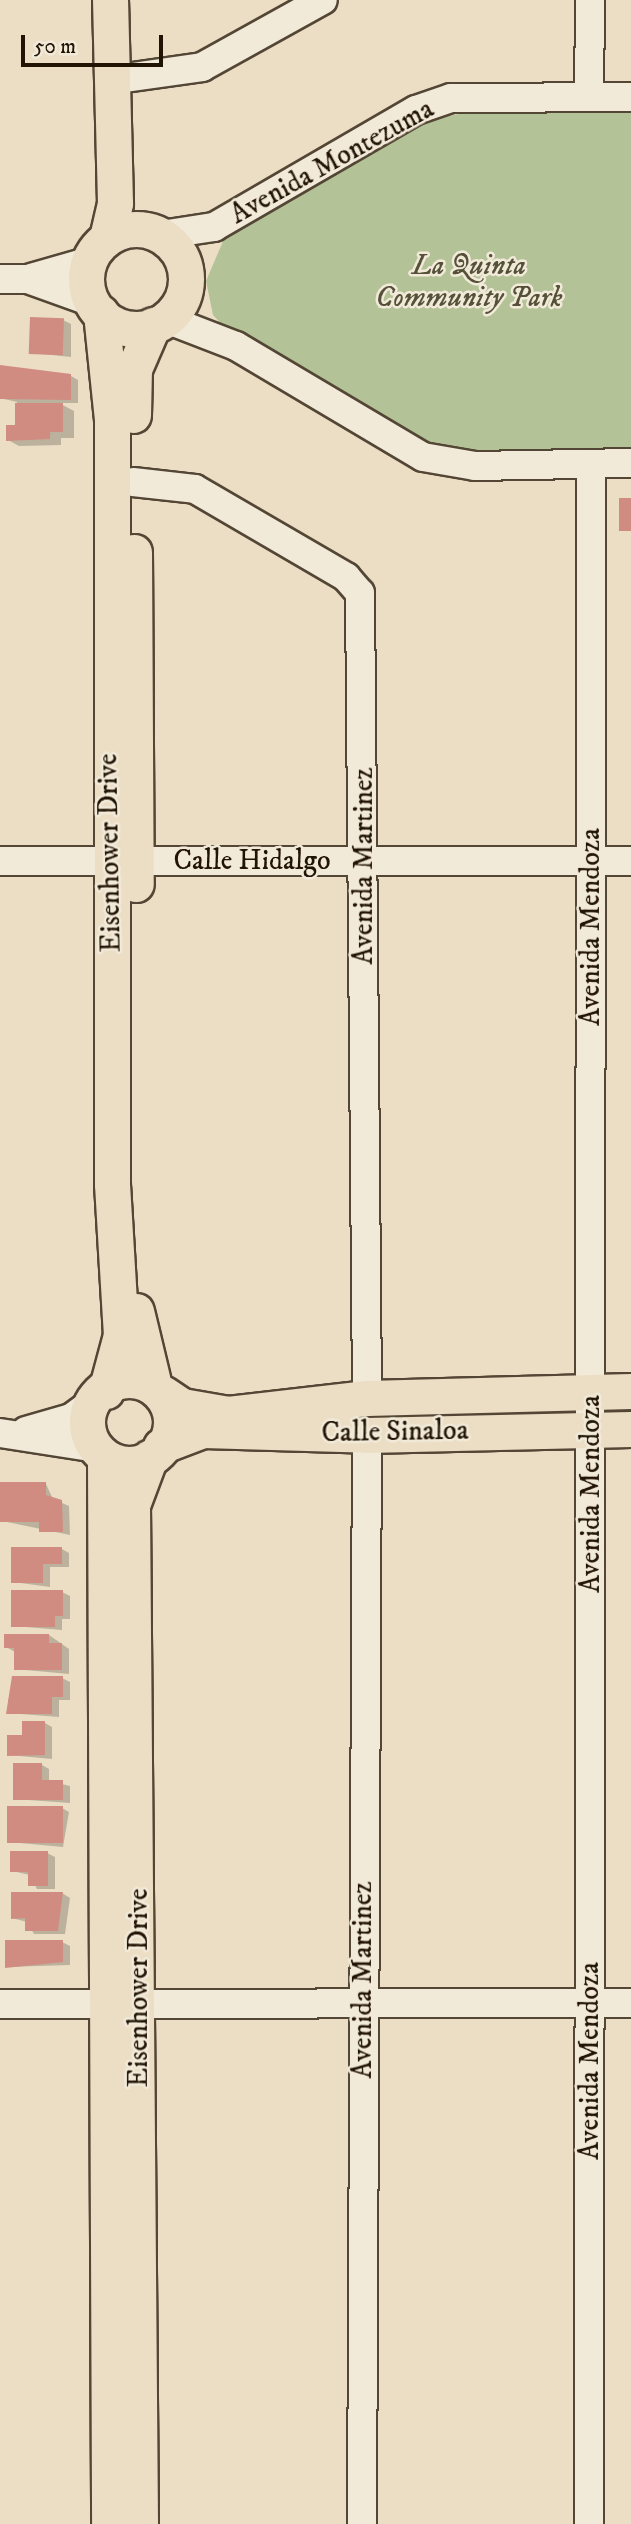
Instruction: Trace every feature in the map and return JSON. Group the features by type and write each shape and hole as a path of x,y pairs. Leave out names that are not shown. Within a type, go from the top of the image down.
{"main road":[{"name":"Eisenhower Drive","path":"100,1396 121,1335 112,1244 134,482 134,369 160,322 183,297 186,276 180,255 156,233 136,180 110,0"},
{"name":"Eisenhower Drive","path":"132,0 122,80 114,203 98,250 96,308 112,419 134,1268 138,1327 159,1388"},
{"path":"98,250 133,229 156,233"},
{"path":"96,308 125,327 160,322"},
{"path":"124,1382 159,1388 170,1423 156,1451 97,1453 86,1424 100,1396 124,1382"},
{"name":"Calle Sinaloa","path":"159,1388 182,1406 228,1414 367,1398 631,1391"},
{"name":"Calle Sinaloa","path":"156,1451 203,1430 367,1435 631,1429"},
{"name":"Eisenhower Drive","path":"109,2524 124,2003 132,1504 156,1451"},
{"name":"Eisenhower Drive","path":"97,1453 124,2003 140,2524"}],"street":[{"path":"122,80 202,67 323,0"},
{"path":"589,97 590,0"},
{"name":"Avenida Montezuma","path":"156,233 214,227 416,110 451,98 631,97"},
{"path":"0,279 28,279 98,250"},
{"path":"28,279 96,308"},
{"path":"160,322 236,346 423,457 475,466 631,463"},
{"name":"Avenida Mendoza","path":"589,2524 592,464"},
{"name":"Avenida Martinez","path":"134,482 195,489 346,577 360,593 367,1398"},
{"name":"Calle Hidalgo","path":"0,861 631,861"},
{"path":"7,1433 71,1418 100,1396"},
{"path":"7,1433 97,1453"},
{"name":"Avenida Martinez","path":"362,2524 367,1435"},
{"path":"0,2004 631,2003"}],"green space":[{"name":"La Quinta Community Park","path":"471,111 631,112 631,454 464,455 422,443 229,332 213,315 206,281 224,239 420,123"}],"building":[{"path":"30,317 64,318 63,355 29,354"},
{"path":"0,365 71,374 71,400 0,399"},
{"path":"15,403 63,403 63,432 50,432 50,439 6,441 6,425 15,425"},
{"path":"619,498 631,498 631,531 619,531"},
{"path":"0,1482 46,1482 46,1495 62,1500 63,1532 39,1532 39,1522 0,1522"},
{"path":"11,1547 62,1547 62,1564 43,1564 43,1583 11,1583"},
{"path":"11,1590 63,1590 63,1616 55,1616 55,1627 11,1627"},
{"path":"4,1634 49,1634 49,1643 62,1643 62,1670 14,1670 14,1648 4,1648"},
{"path":"12,1676 63,1676 63,1697 52,1697 52,1714 6,1714"},
{"path":"22,1721 45,1721 45,1755 7,1756 7,1735 22,1735"},
{"path":"13,1763 42,1763 42,1780 63,1780 63,1800 13,1800"},
{"path":"7,1806 63,1806 63,1843 7,1843"},
{"path":"10,1851 48,1851 48,1886 28,1886 28,1872 10,1872"},
{"path":"11,1892 63,1892 58,1931 25,1931 25,1918 11,1919"},
{"path":"5,1940 63,1940 63,1962 5,1968"}]}
